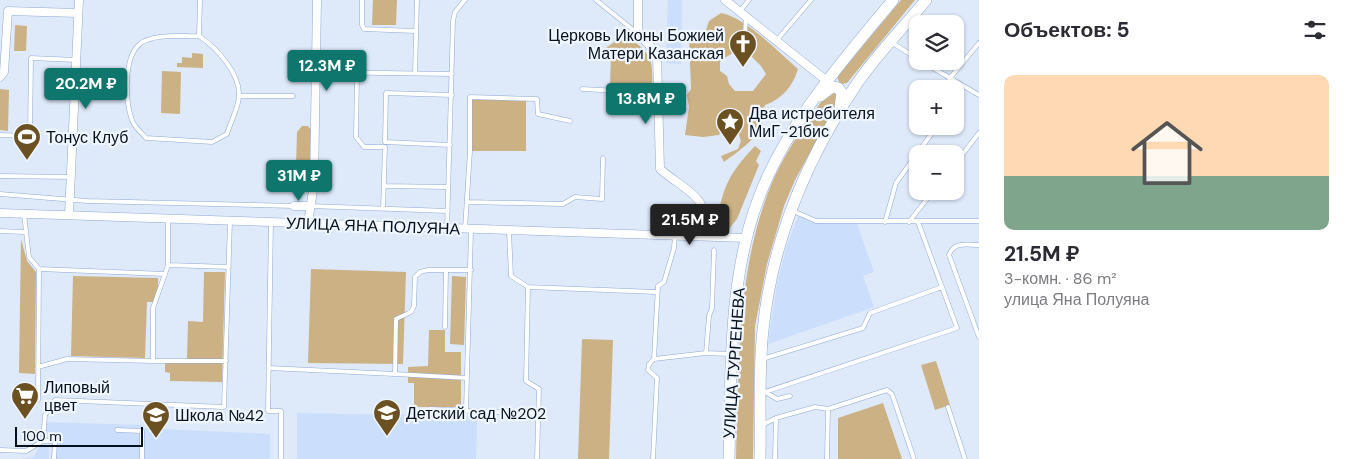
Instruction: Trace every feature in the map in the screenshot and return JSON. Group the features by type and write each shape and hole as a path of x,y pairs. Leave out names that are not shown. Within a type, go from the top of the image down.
{"main road":[{"name":"УЛИЦА ТУРГЕНЕВА","path":"729,459 732,354 747,238 758,198 784,145 811,103 829,89 837,67 893,0"},
{"name":"УЛИЦА ТУРГЕНЕВА","path":"760,459 760,426 764,393 763,331 767,300 775,264 791,210 812,158 859,80 926,0"},
{"path":"837,67 834,79 838,86 844,87 859,80"},
{"path":"831,84 842,94 839,112"}],"street":[{"path":"69,215 79,0"},
{"path":"308,223 309,206 314,184 316,0"},
{"path":"638,0 638,33 657,54 660,169 696,196 702,206 707,225 707,236"},
{"path":"725,0 831,84"},
{"path":"0,77 4,72 8,11 78,13"},
{"path":"294,206 309,206"},
{"name":"УЛИЦА ЯНА ПОЛУЯНА","path":"0,213 468,230 675,234 747,238"}],"lane":[{"path":"199,36 200,0"},
{"path":"362,0 362,25 364,28 415,31"},
{"path":"415,73 417,0"},
{"path":"446,229 453,21 455,12 465,0"},
{"path":"596,0 638,33"},
{"path":"744,52 743,14 749,0"},
{"path":"777,40 812,0"},
{"path":"199,36 210,44 234,75 239,96 227,134 212,142 146,138 132,122 126,89 131,56 141,43 155,38 199,36"},
{"path":"892,42 909,53"},
{"path":"950,78 979,43"},
{"path":"0,135 30,136 31,58 76,60"},
{"path":"936,70 979,95"},
{"path":"316,72 452,74"},
{"path":"357,73 356,137 364,147 450,144"},
{"path":"75,88 126,89"},
{"path":"582,89 657,93"},
{"path":"383,209 386,93 452,95"},
{"path":"239,96 293,96"},
{"path":"466,411 471,270 467,202 470,97 537,99 538,114 570,121"},
{"path":"964,153 979,134"},
{"path":"885,222 896,183 931,135"},
{"path":"467,202 563,204 575,197 602,199 603,158"},
{"path":"0,176 71,178"},
{"path":"384,186 448,187"},
{"path":"0,194 71,199 294,206"},
{"path":"909,222 926,200"},
{"path":"309,206 448,211"},
{"path":"791,210 816,221 979,221"},
{"path":"24,214 24,232 29,257 40,269 38,400"},
{"path":"153,361 153,308 168,265 168,218"},
{"path":"43,441 45,415 55,400 224,407 230,221"},
{"path":"271,222 268,412 281,412 281,459"},
{"path":"764,393 956,328 918,222"},
{"path":"0,231 24,232"},
{"path":"509,231 511,276 528,287 656,292"},
{"path":"654,359 656,292 658,286 664,282 674,248 675,234"},
{"path":"979,245 956,245 949,255 979,337"},
{"path":"706,353 709,316 712,308 714,250"},
{"path":"168,265 229,267"},
{"path":"40,269 165,274"},
{"path":"395,374 396,319 411,312 414,306 415,277 420,272 428,270 471,270"},
{"path":"445,326 446,270"},
{"path":"528,287 526,381 539,389 537,459"},
{"path":"762,359 863,328 870,313 942,287"},
{"path":"653,459 657,378 648,370 649,364 654,359 706,353 732,354"},
{"path":"38,367 67,359 226,361"},
{"path":"269,368 467,378"},
{"path":"760,426 776,418 815,406 828,409 884,390 891,392 914,459"},
{"path":"764,393 778,399 790,396"},
{"path":"948,407 965,459"},
{"path":"430,409 539,414"},
{"path":"827,459 828,409"},
{"path":"775,459 778,425 776,418"},
{"path":"116,430 142,431 142,459"},
{"path":"0,450 26,451 43,441 55,441 54,459"}],"shaded area":[{"path":"373,0 397,0 396,25 372,25"},
{"path":"668,0 682,0 681,64 666,63"},
{"path":"901,0 915,0 847,83 841,84 838,76"},
{"path":"721,13 741,21 798,69 786,91 777,99 765,105 759,121 763,124 760,130 746,145 724,162 721,156 738,149 741,141 737,129 722,129 719,135 703,137 685,135 689,107 687,95 691,89 689,35 705,33 709,21","holes":["741,46 761,66 766,74 753,91 735,91 729,84 727,76 720,71 720,62"]},
{"path":"15,25 27,26 26,51 14,51"},
{"path":"625,34 648,55 652,66 652,85 649,87 610,87 611,52 602,51"},
{"path":"192,53 203,54 203,68 177,67 177,63 182,63 182,57 192,58"},
{"path":"162,71 181,72 180,114 161,113"},
{"path":"0,89 9,90 8,131 0,130"},
{"path":"836,91 839,100 795,180 784,206 767,264 755,326 753,459 736,459 742,315 746,279 762,209 775,176 800,133 828,92"},
{"path":"470,97 526,97 526,151 470,151"},
{"path":"302,126 308,126 311,130 310,167 303,172 298,170 296,166 297,132"},
{"path":"755,146 761,151 756,161 759,165 737,219 728,230 716,232 726,185 737,166"},
{"path":"799,214 816,221 856,221 874,272 863,276 874,307 768,344 777,284 787,245"},
{"path":"21,239 27,261 36,272 35,374 19,373"},
{"path":"311,269 406,272 403,364 308,363"},
{"path":"204,272 225,272 222,382 170,381 170,373 165,372 165,359 187,360 188,321 203,322"},
{"path":"73,276 158,278 158,302 147,302 145,358 71,356"},
{"path":"452,276 466,277 464,345 450,344"},
{"path":"429,330 445,330 445,352 461,352 461,407 414,407 414,383 408,383 408,367 428,366"},
{"path":"582,339 613,340 609,459 578,459"},
{"path":"936,361 950,405 935,410 921,365"},
{"path":"883,403 902,459 838,459 838,418"},
{"name":"Детский сад №202","path":"297,413 477,416 476,459 297,459"},
{"name":"Школа №42","path":"43,422 143,425 143,428 270,434 270,459 51,459 52,443 42,443"},
{"path":"43,445 49,445 49,459 21,459 34,457 38,448"}],"place":[{"name":"Церковь Иконы Божией Матери Казанская","path":"743,68"},
{"name":"Два истребителя МиГ-21бис","path":"730,146"},
{"name":"Тонус Клуб","path":"27,161"},
{"name":"Липовый цвет","path":"25,420"},
{"name":"Детский сад №202","path":"387,437"},
{"name":"Школа №42","path":"156,439"}]}
